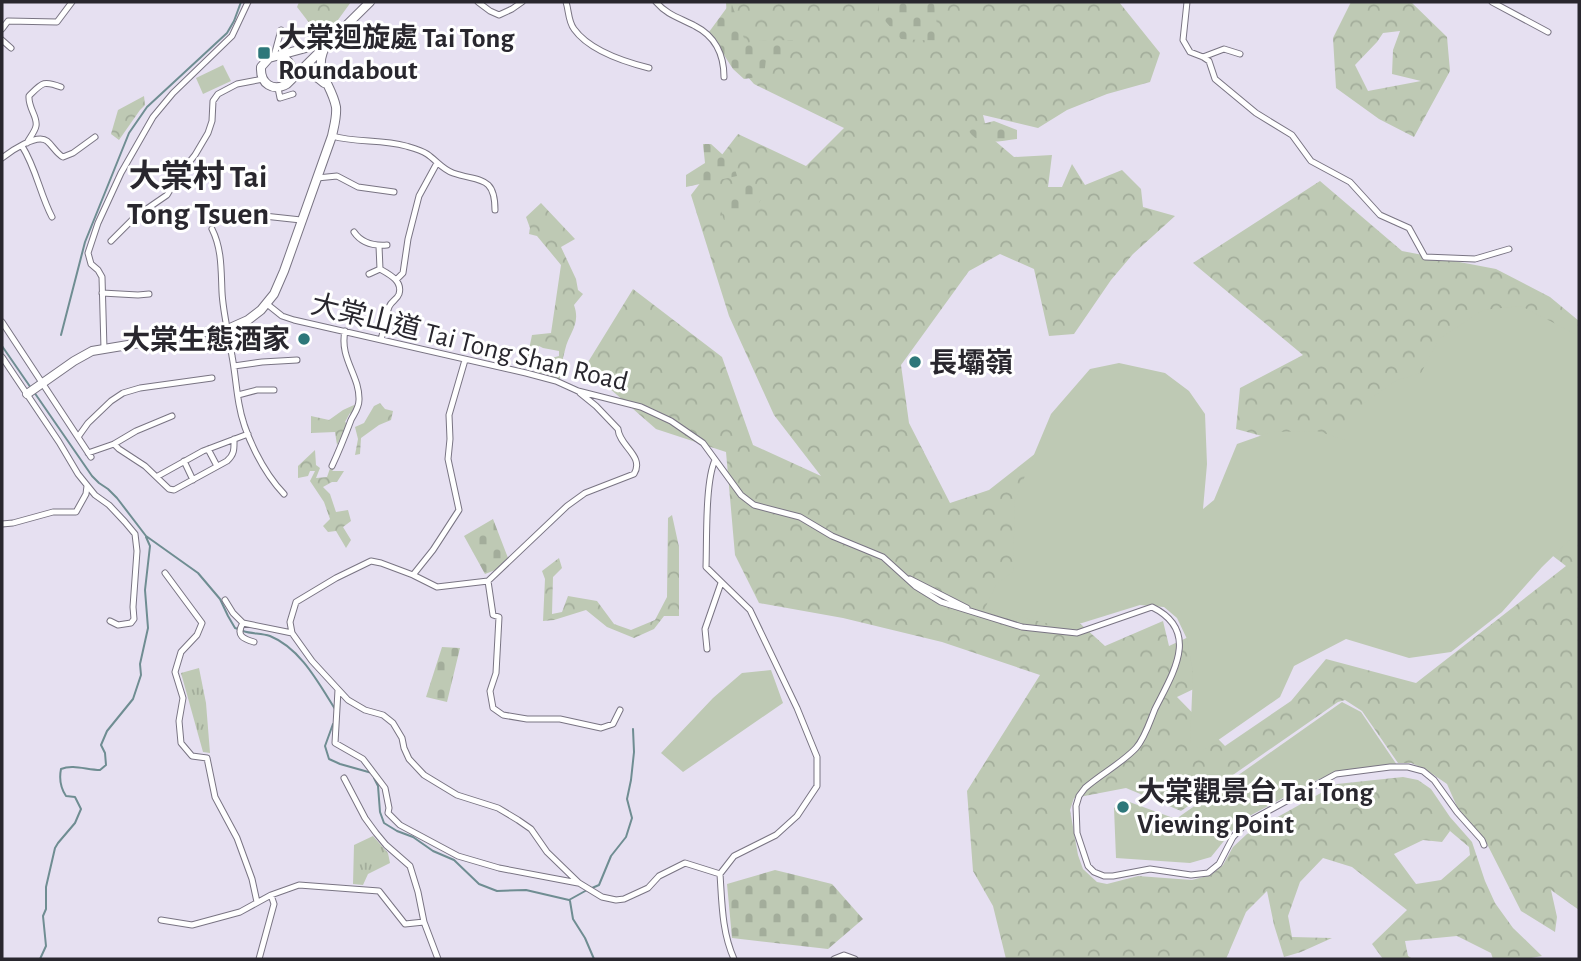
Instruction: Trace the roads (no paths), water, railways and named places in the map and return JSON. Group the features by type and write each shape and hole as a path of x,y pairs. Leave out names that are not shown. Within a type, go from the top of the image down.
{"street":[{"path":"2,29 8,21 57,22 72,2"},
{"path":"104,349 102,277 91,264 88,253 98,223 121,173 153,117 173,93 232,36 248,2"},
{"path":"328,42 258,63 263,79 268,85 283,87 370,2"},
{"path":"478,2 499,15 522,2"},
{"path":"566,2 569,21 583,39 612,57 649,68"},
{"path":"656,2 670,15 698,27 719,49 724,64 724,77"},
{"path":"1187,2 1183,40 1190,52 1209,61 1215,79 1256,113 1292,135 1311,162 1350,182 1380,215 1409,228 1425,257 1475,259 1509,249"},
{"path":"1492,2 1548,32"},
{"path":"276,56 281,30"},
{"path":"2,40 11,48"},
{"path":"27,394 82,356 104,349 228,328 248,320 267,304 279,284 332,136 336,108 322,71 321,57 328,42"},
{"path":"1203,57 1224,49 1240,54"},
{"path":"276,56 284,57 291,65 293,78"},
{"path":"293,78 303,74 313,75 327,85"},
{"path":"111,241 135,217 167,195 208,134 213,102 218,94 237,84 263,79"},
{"path":"24,145 37,123 29,106 29,96 42,83 61,87"},
{"path":"278,88 280,98 293,94"},
{"path":"332,136 347,140 385,141 421,151 450,172 488,185 495,195 495,210"},
{"path":"2,158 39,138 46,140 63,157 74,153 95,137"},
{"path":"24,145 52,217"},
{"path":"396,280 403,273 419,196 437,163"},
{"path":"317,178 337,176 358,187 394,192"},
{"path":"233,220 264,216 301,220"},
{"path":"212,229 221,262 222,291 241,414 270,478 284,494"},
{"path":"354,232 366,243 387,245"},
{"path":"379,246 380,269"},
{"path":"369,274 380,269 393,275 400,290 390,303 381,340"},
{"path":"102,293 149,294"},
{"name":"大棠山道 Tai Tong Shan Road","path":"267,304 282,316 556,381 578,391 641,407 671,421 703,443 715,460 718,477 754,505 800,517 832,536 883,557 904,576 972,611 1022,626 1077,633 1152,607 1164,613 1179,634 1180,645 1173,674 1140,742 1088,786 1077,799 1075,818 1080,842 1088,866 1098,874 1113,877 1150,869 1191,875 1205,874 1219,864 1233,837 1246,823 1336,774 1390,767 1408,767 1423,771 1434,780 1484,845"},
{"path":"2,322 90,455 172,416"},
{"path":"332,466 360,400 344,350 345,331"},
{"path":"2,357 87,486 135,534 137,551 134,619 131,624 118,625 110,621"},
{"path":"234,366 297,360"},
{"path":"413,575 457,516 448,459 449,415 465,360"},
{"path":"78,438 88,423 111,401 131,390 212,378"},
{"path":"237,395 257,390 274,390"},
{"path":"578,391 618,429 618,436 637,460 638,468 634,474 585,494 567,506 488,581 437,587 413,575 371,561 296,602 290,622 292,633 312,661 348,701 383,715 393,723 402,738 409,759 424,775 457,795 498,808 518,820 531,829 547,852 579,883 603,897 624,899 648,888 659,876 685,863 720,874"},
{"path":"158,476 208,449 248,434"},
{"path":"114,444 117,449 134,457 158,476 172,490 232,457 234,439"},
{"path":"208,449 217,466"},
{"path":"715,460 713,464 718,477 708,502 706,567 750,610 797,708 817,757 817,786 797,816 776,835 734,856 720,874 727,943 734,959"},
{"path":"184,461 193,480"},
{"path":"2,524 53,512 76,512 86,494 87,486"},
{"path":"165,573 202,623 197,635 181,652 175,673 183,698 179,721 181,743 192,756 207,758 215,797 237,838 257,902"},
{"path":"488,581 494,615 499,617 496,673 490,691 493,708 503,715 527,719 560,719 601,728 613,724 620,710"},
{"path":"707,649 705,629 721,583"},
{"path":"225,600 242,625 292,633"},
{"path":"242,625 240,634 254,642"},
{"path":"338,690 335,743 363,759 386,788 388,813 400,825 458,856 499,868 579,883"},
{"path":"344,778 376,833 410,866 424,922 438,959"},
{"path":"161,920 192,925 240,912 299,884 379,891 405,924 424,922"},
{"path":"258,959 274,904 271,895"},
{"path":"834,959 845,955 855,959"}],"waterway":[{"path":"61,335 85,242 129,133 147,107 227,33 241,2"},
{"path":"2,346 31,388"},
{"path":"34,392 92,476 117,498 146,536 198,573 220,599 238,629"},
{"path":"40,959 46,946 43,916 55,848 75,823 81,809 75,797 66,796 64,793 60,783 61,769 75,767 100,770 106,765 101,745 107,731 133,699 141,675 140,664 148,628 145,590 150,546 146,537"},
{"path":"243,631 281,641 307,667 335,709"},
{"path":"333,724 325,746 329,759 372,773"},
{"path":"592,888 599,885 611,856 626,837 632,818 627,799 634,752 633,729"},
{"path":"374,778 378,786 380,812 384,823 454,860 479,884 497,891 526,890 569,900 587,890"},
{"path":"570,901 573,919 594,959"}],"place":[{"name":"大棠迴旋處 Tai Tong Roundabout","path":"264,53"},
{"name":"大棠生態酒家","path":"304,339"},
{"name":"長壩嶺","path":"915,362"},
{"name":"大棠觀景台 Tai Tong Viewing Point","path":"1123,807"}],"district":[{"name":"大棠村 Tai Tong Tsuen","path":"198,194"}]}
